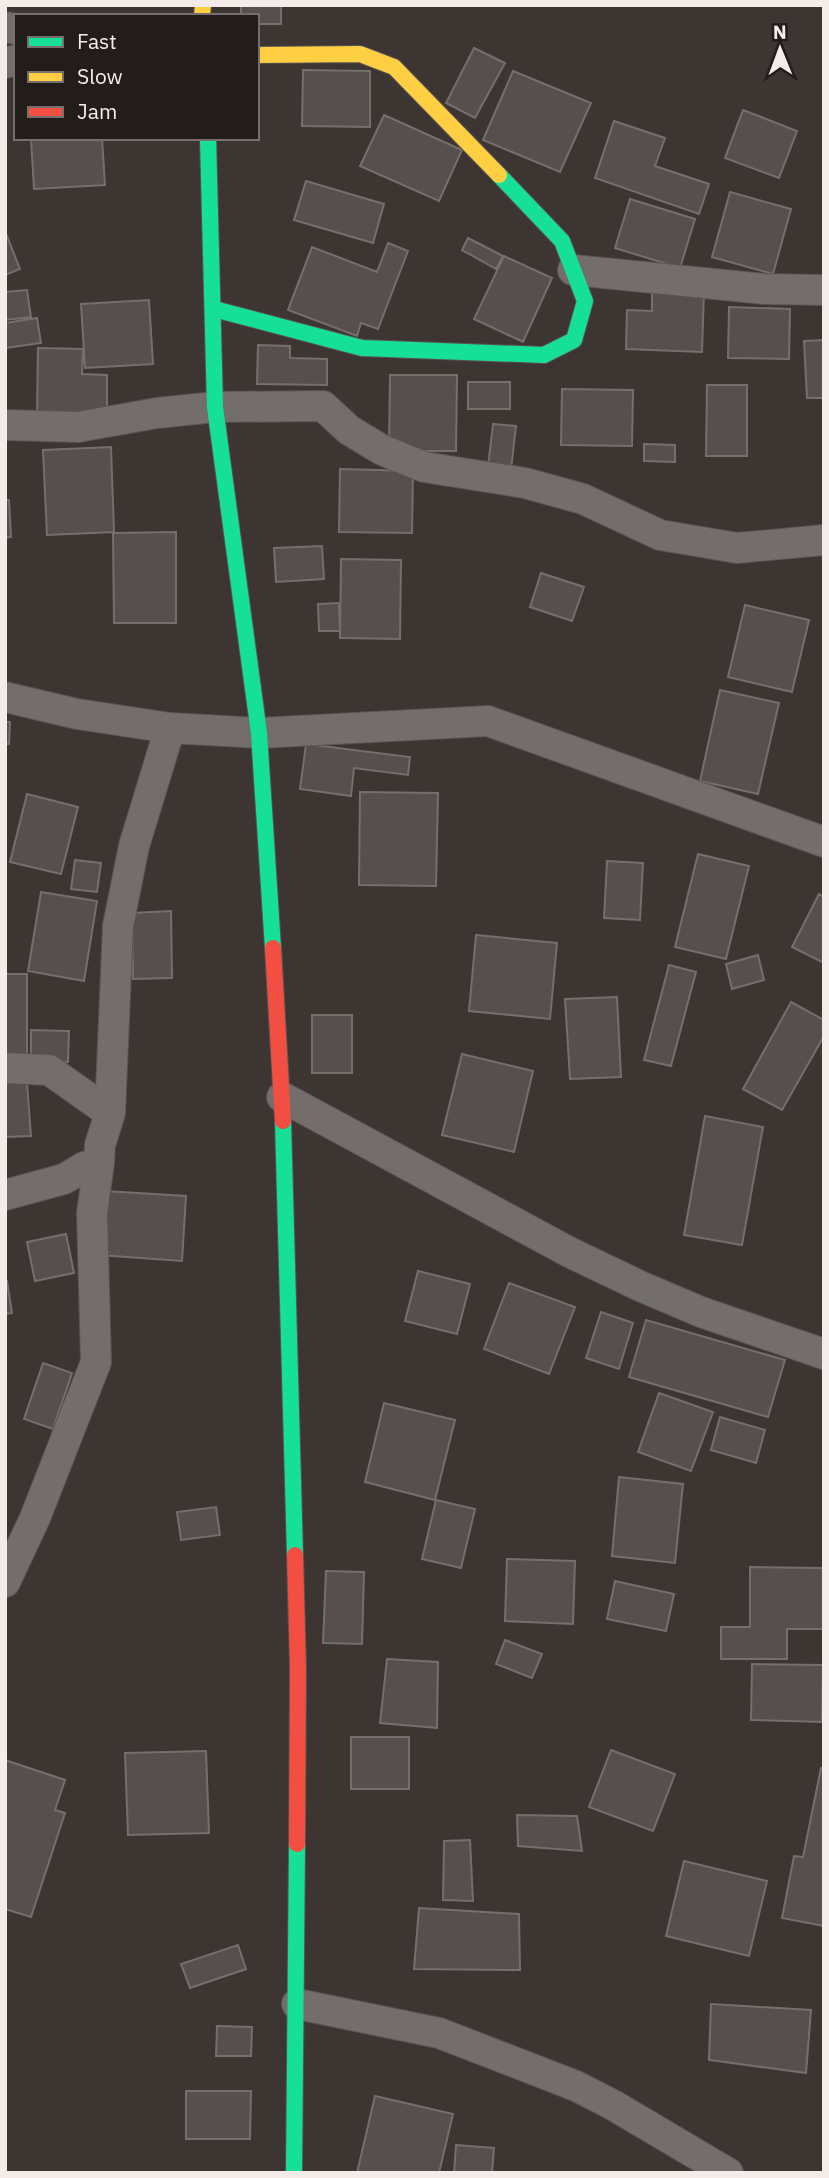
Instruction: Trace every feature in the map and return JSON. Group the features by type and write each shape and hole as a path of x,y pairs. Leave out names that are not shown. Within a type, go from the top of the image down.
{"street":[{"path":"214,309 362,348 544,355 574,340 585,301 562,241 394,67 360,54 259,55"},
{"path":"208,140 215,407 259,733 282,1097 298,1668 294,2173"},
{"path":"573,270 765,289 824,290"},
{"path":"5,425 78,427 215,407 323,406 349,430 382,450 424,467 525,484 583,499 660,535 737,548 824,540"},
{"path":"5,697 77,714 170,728 259,733 488,721 824,842"},
{"path":"5,1582 35,1518 96,1363 92,1213 100,1146 110,1113 118,926 134,846 170,728"},
{"path":"5,1068 49,1070 110,1113"},
{"path":"282,1097 557,1245 640,1286 701,1312 824,1354"},
{"path":"5,1195 64,1179 84,1167 99,1163"},
{"path":"297,2004 439,2033 576,2086 728,2173"}],"building":[{"path":"241,5 281,5 281,24 259,24 259,14 241,14"},
{"path":"474,48 505,63 475,118 446,103"},
{"path":"303,70 370,71 370,127 302,126"},
{"path":"513,71 591,103 560,172 483,140"},
{"path":"743,110 797,131 779,178 725,158"},
{"path":"384,115 462,150 439,201 360,166"},
{"path":"614,121 665,138 655,166 709,184 699,214 595,178"},
{"path":"31,140 102,140 105,185 34,189"},
{"path":"306,181 384,204 373,243 294,220"},
{"path":"730,192 791,209 773,274 712,257"},
{"path":"630,199 695,219 680,268 615,248"},
{"path":"5,231 20,269 5,275"},
{"path":"468,238 503,256 496,269 462,250"},
{"path":"388,243 408,251 378,329 361,323 357,336 288,310 312,247 377,272"},
{"path":"504,256 552,278 523,342 474,319"},
{"path":"652,289 704,291 702,352 626,349 627,310 652,311"},
{"path":"27,290 31,317 5,320 5,292"},
{"path":"149,300 153,364 85,368 81,304"},
{"path":"729,307 790,309 789,359 728,358"},
{"path":"37,318 41,343 5,348 5,323"},
{"path":"824,340 824,398 807,398 804,341"},
{"path":"258,345 290,346 290,358 327,359 327,385 257,384"},
{"path":"38,348 83,349 82,374 107,375 107,417 37,416"},
{"path":"390,375 457,375 456,451 389,451"},
{"path":"468,382 510,382 510,409 468,409"},
{"path":"707,385 747,385 747,456 706,456"},
{"path":"562,389 633,390 632,446 561,445"},
{"path":"493,424 516,426 511,470 488,467"},
{"path":"644,444 675,445 675,462 644,461"},
{"path":"111,447 114,532 47,535 43,450"},
{"path":"340,469 413,471 412,533 339,532"},
{"path":"5,500 9,500 11,537 5,538"},
{"path":"176,532 176,623 114,623 113,533"},
{"path":"322,546 324,579 276,582 274,548"},
{"path":"341,559 401,560 400,639 340,638"},
{"path":"541,573 584,587 572,621 530,607"},
{"path":"339,603 340,631 319,631 318,604"},
{"path":"745,605 809,620 792,692 728,677"},
{"path":"720,690 779,703 758,794 700,781"},
{"path":"5,722 10,722 9,744 5,744"},
{"path":"306,744 410,757 408,775 354,768 351,796 300,789"},
{"path":"360,792 438,793 436,886 359,885"},
{"path":"27,794 78,807 61,874 10,862"},
{"path":"698,854 749,866 726,959 675,947"},
{"path":"75,860 101,863 97,892 71,889"},
{"path":"607,861 643,863 640,920 604,918"},
{"path":"41,892 97,901 84,981 28,971"},
{"path":"819,894 824,897 824,963 792,947"},
{"path":"171,911 172,978 133,979 132,913"},
{"path":"476,935 557,943 550,1019 469,1011"},
{"path":"758,955 764,980 732,989 726,964"},
{"path":"669,965 696,972 671,1066 644,1060"},
{"path":"5,974 27,974 27,1056 5,1055"},
{"path":"617,997 621,1077 570,1079 565,999"},
{"path":"791,1002 824,1020 824,1036 782,1110 743,1089"},
{"path":"312,1015 352,1015 352,1073 312,1073"},
{"path":"31,1030 69,1031 68,1062 31,1062"},
{"path":"462,1054 533,1071 514,1152 442,1135"},
{"path":"26,1070 31,1136 5,1137 5,1072"},
{"path":"705,1116 763,1127 742,1245 684,1235"},
{"path":"104,1191 186,1196 182,1261 99,1255"},
{"path":"66,1234 74,1273 35,1281 27,1242"},
{"path":"418,1271 470,1284 457,1334 405,1321"},
{"path":"5,1281 12,1313 5,1314"},
{"path":"509,1283 575,1307 549,1374 484,1349"},
{"path":"601,1312 633,1323 619,1369 586,1358"},
{"path":"646,1320 785,1360 768,1417 629,1377"},
{"path":"43,1363 72,1373 53,1429 24,1419"},
{"path":"659,1393 713,1412 691,1471 638,1452"},
{"path":"384,1403 455,1420 435,1500 365,1482"},
{"path":"720,1417 765,1430 756,1463 711,1450"},
{"path":"619,1477 683,1484 675,1563 612,1556"},
{"path":"436,1500 475,1509 461,1568 422,1559"},
{"path":"216,1507 220,1535 181,1540 177,1512"},
{"path":"507,1559 575,1561 573,1624 505,1621"},
{"path":"750,1567 823,1568 823,1629 787,1629 787,1659 721,1659 721,1627 750,1627"},
{"path":"326,1571 364,1572 362,1644 323,1643"},
{"path":"615,1581 674,1594 666,1631 607,1619"},
{"path":"505,1640 542,1654 532,1678 496,1664"},
{"path":"387,1659 438,1662 437,1728 380,1723"},
{"path":"752,1664 823,1665 822,1722 751,1720"},
{"path":"351,1737 409,1737 409,1789 351,1789"},
{"path":"611,1750 675,1774 653,1831 589,1807"},
{"path":"206,1751 209,1833 128,1835 125,1753"},
{"path":"5,1760 65,1780 55,1810 65,1813 31,1917 5,1909"},
{"path":"821,1768 824,1768 824,1926 782,1918 794,1856 803,1857"},
{"path":"517,1815 577,1816 582,1851 518,1846"},
{"path":"470,1840 473,1901 443,1900 444,1841"},
{"path":"684,1861 767,1881 749,1956 666,1936"},
{"path":"419,1908 519,1914 520,1970 414,1969"},
{"path":"238,1945 246,1969 190,1988 181,1964"},
{"path":"711,2004 811,2010 806,2073 709,2060"},
{"path":"217,2026 252,2027 251,2056 216,2056"},
{"path":"186,2091 251,2091 250,2139 186,2139"},
{"path":"375,2096 453,2114 439,2173 357,2173"},
{"path":"456,2145 494,2148 492,2173 454,2173"}],"traffic: fast":[{"path":"208,140 215,407 259,733 273,948"},
{"path":"214,309 362,348 544,355 574,340 585,301 562,241 499,175"},
{"path":"283,1121 295,1555"},
{"path":"294,2173 297,1844"}],"traffic: slow":[{"path":"202,14 203,5"},
{"path":"259,55 360,54 394,67 499,175"}],"traffic: jam":[{"path":"273,948 283,1121"},
{"path":"295,1555 298,1668 297,1844"}]}
